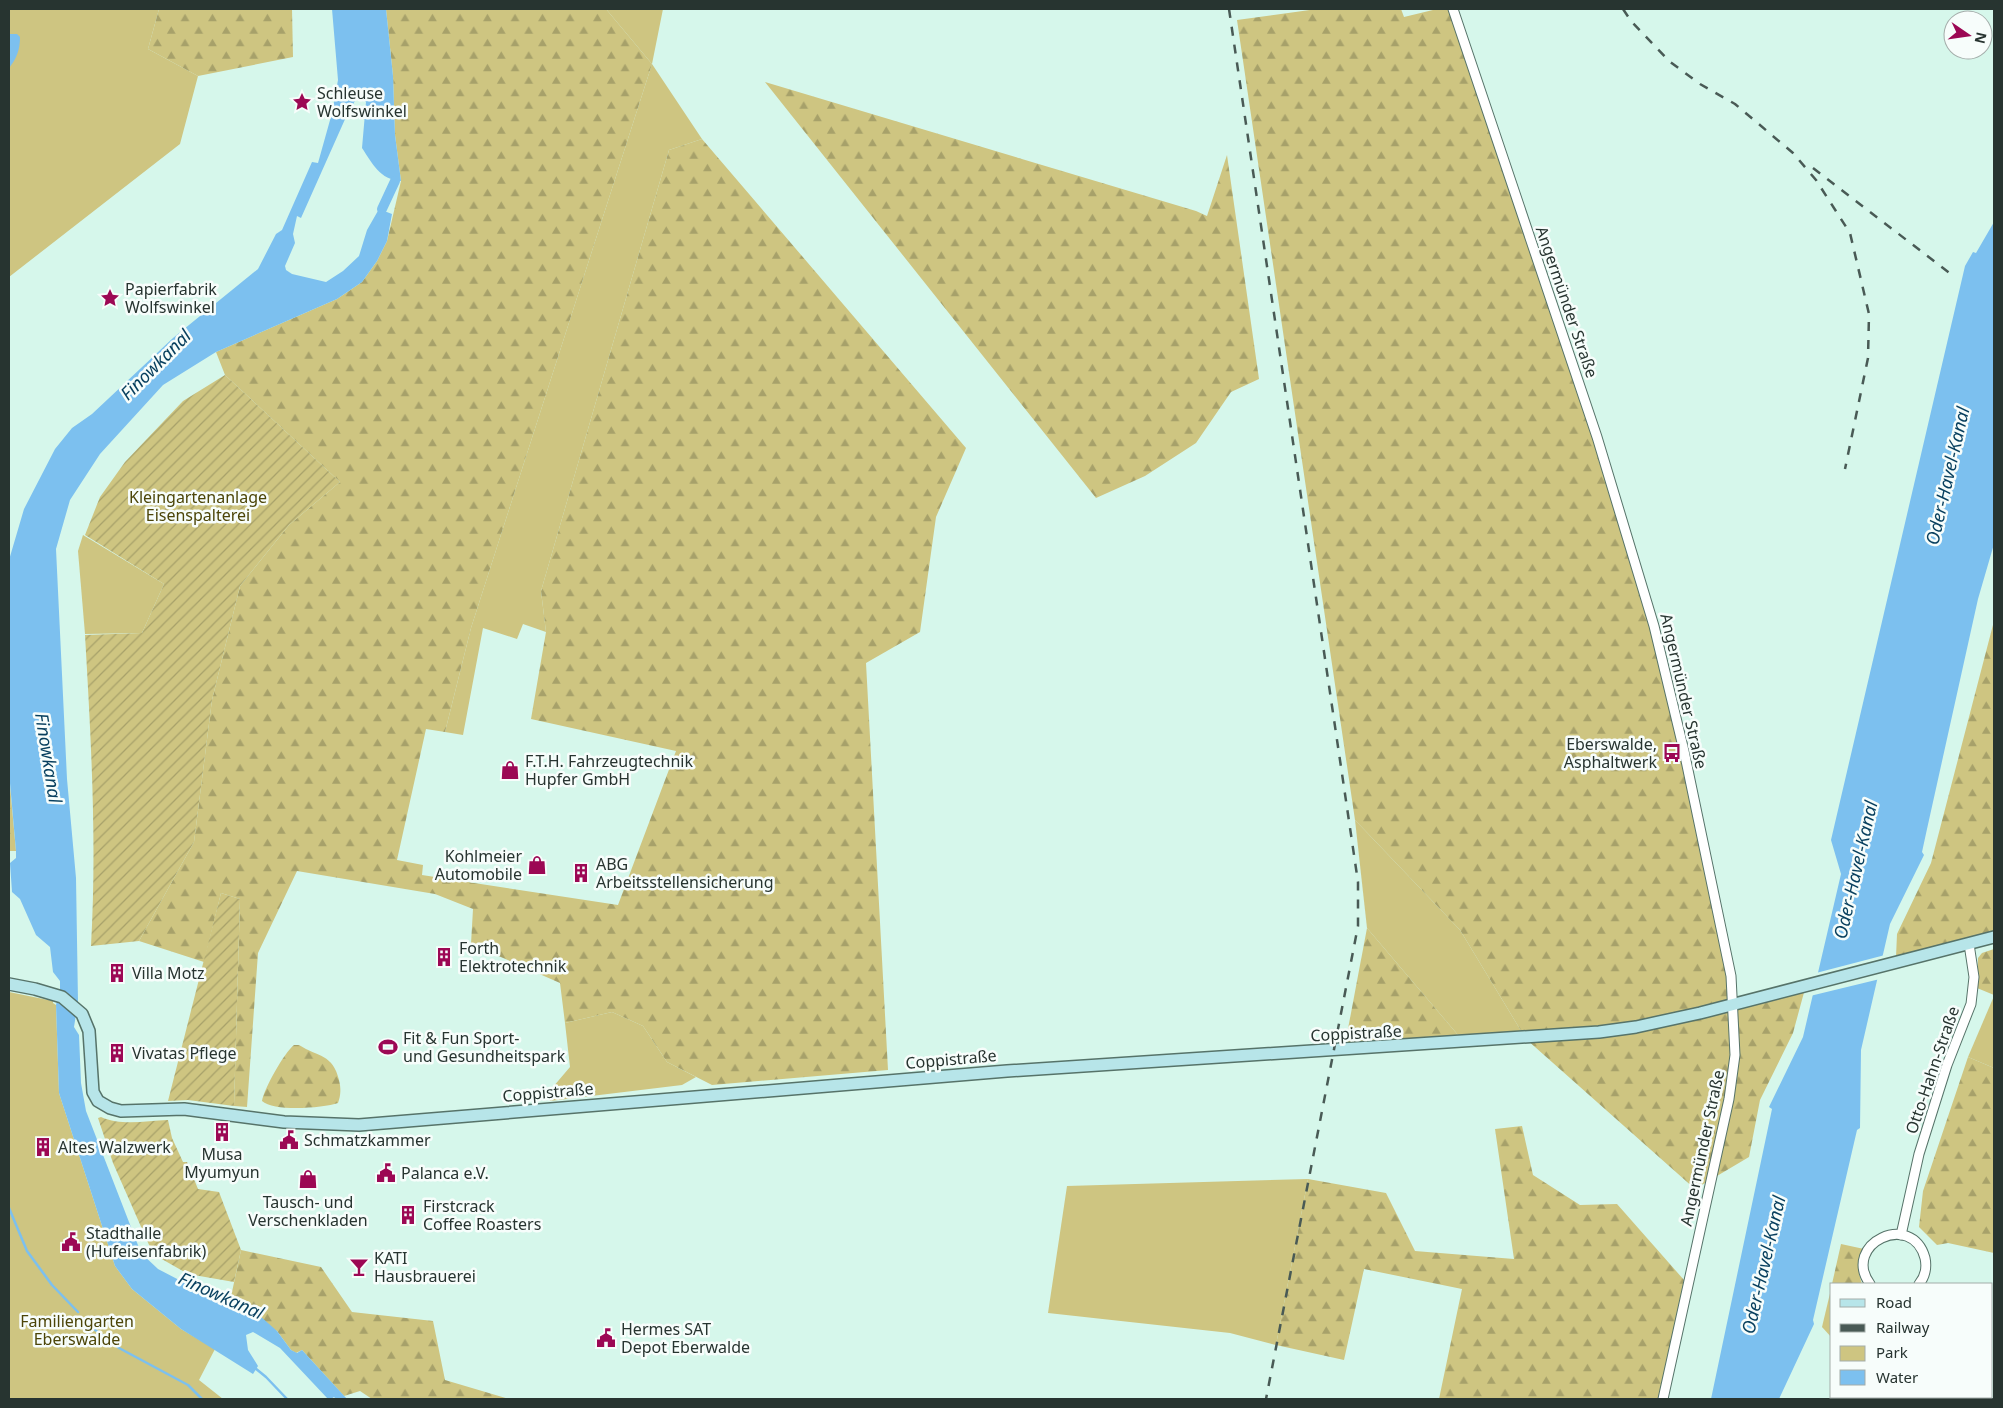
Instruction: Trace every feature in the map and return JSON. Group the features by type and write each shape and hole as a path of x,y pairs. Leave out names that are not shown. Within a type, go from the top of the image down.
{"main road":[{"name":"Coppistraße","path":"9,984 62,997 82,1014 89,1031 91,1081 94,1092 98,1101 110,1108 121,1111 184,1109 284,1122 359,1124 1007,1071 1573,1035 1636,1027 1994,937"}],"street":[{"name":"Angermünder Straße","path":"1453,9 1597,437 1654,626 1713,887 1731,976 1735,1055 1730,1099 1663,1399"},
{"name":"Otto-Hahn-Straße","path":"1901,1235 1922,1146 1947,1065 1971,1004 1974,977 1969,944"},
{"path":"1870,1283 1864,1270 1864,1260 1867,1251 1881,1237 1891,1234 1910,1238 1918,1244 1923,1252 1926,1262 1925,1272 1920,1283"}],"green space":[{"path":"9,9 159,9 148,49 198,76 180,144 9,277"},
{"path":"159,9 292,9 293,57 198,76 148,49"},
{"path":"386,9 606,9 652,64 471,628 445,732 426,729 397,860 423,865 422,875 618,905 676,751 531,719 546,632 541,591 669,150 702,139 966,448 936,517 920,632 866,663 888,1070 712,1085 667,1062 643,1026 612,1012 565,1023 560,983 471,944 473,909 435,894 297,871 258,953 247,1107 234,1106 240,899 221,893 204,962 139,941 194,842 212,700 240,586 289,525 340,482 225,375 216,352 337,299 362,282 377,261 387,241 401,181 395,135 393,76"},
{"path":"606,9 663,9 652,64"},
{"path":"1317,9 1401,9 1404,17 1437,9 1453,9 1631,546 1713,887 1733,1004 1806,985 1793,1033 1760,1100 1749,1157 1695,1189 1526,1039 1460,930 1355,820 1237,20"},
{"path":"652,64 702,139 669,150 541,591 546,632 523,624 517,639 483,628 463,735 445,732 471,628"},
{"path":"765,82 1196,211 1207,216 1227,155 1259,379 1231,392 1196,443 1145,476 1096,498"},
{"name":"Kleingartenanlage Eisenspalterei","path":"225,375 340,482 289,525 240,586 212,700 194,842 139,941 91,946 93,829 85,635 142,633 164,584 85,535 100,497 125,462 183,401"},
{"path":"83,535 164,584 142,633 85,634 78,551"},
{"path":"1994,621 1994,933 1896,957 1897,934 1931,863"},
{"path":"9,775 16,851 9,851"},
{"path":"1355,820 1460,930 1526,1039 1464,1042 1367,928"},
{"path":"221,893 240,899 234,1106 188,1100 168,1101"},
{"path":"1367,928 1464,1042 1344,1050"},
{"path":"1994,949 1994,995 1977,988 1978,958 1982,953"},
{"name":"Familiengarten Eberswalde","path":"9,992 53,1001 56,1005 59,1093 115,1266 132,1289 181,1329 215,1349 199,1380 223,1399 9,1399"},
{"path":"1994,996 1994,1068 1968,1057"},
{"path":"612,1012 643,1026 667,1062 696,1077 682,1085 550,1101 547,1094 570,1067 565,1023"},
{"path":"294,1045 299,1045 324,1057 333,1065 340,1086 338,1103 287,1108 277,1107 262,1101 266,1088 275,1072 285,1055"},
{"path":"1968,1057 1994,1068 1994,1253 1948,1243 1937,1245 1919,1227 1923,1191"},
{"path":"98,1118 125,1122 168,1120 172,1138 183,1162 187,1162 198,1189 219,1192 241,1250 234,1282 188,1274 153,1254 113,1163"},
{"path":"1522,1126 1533,1175 1580,1205 1617,1204 1684,1280 1659,1399 1439,1399 1462,1289 1364,1269 1344,1360 1276,1345 1308,1179 1386,1193 1415,1251 1514,1259 1495,1129"},
{"path":"1308,1179 1276,1345 1230,1333 1048,1313 1067,1186"},
{"path":"1841,1244 1864,1249 1859,1266 1862,1283 1832,1283"},
{"path":"241,1250 321,1267 352,1312 433,1321 445,1380 509,1399 372,1399 360,1391 344,1396 302,1350 296,1353 291,1350 277,1331 229,1306"},
{"path":"1830,1293 1830,1336 1822,1327"}],"water":[{"name":"Finowkanal","path":"332,9 386,9 393,76 395,135 401,181 387,178 377,170 362,148 366,102 362,99 356,99 346,117 301,218 297,216 293,234 295,243 285,266 286,270 292,274 326,282 343,271 359,256 367,230 379,209 392,214 387,241 377,261 362,282 337,299 216,352 163,385 100,454 70,500 56,549 67,779 76,878 78,1002 74,1027 79,1035 81,1083 86,1111 141,1253 158,1269 229,1306 260,1316 277,1331 291,1350 297,1353 302,1350 347,1399 336,1399 334,1397 328,1399 280,1348 253,1332 246,1335 248,1350 258,1366 253,1374 181,1329 132,1289 115,1266 59,1093 56,1005 60,981 53,972 50,947 36,935 20,899 12,892 10,863 16,858 16,851 9,772 9,560 24,509 55,449 72,428 92,414 173,338 258,269 276,234 282,230 312,162 318,163 332,113 338,80"},
{"path":"9,34 17,34 20,37 19,49 9,68"},
{"name":"Oder-Havel-Kanal","path":"1994,222 1994,544 1978,599 1922,852 1924,855 1890,924 1861,1050 1860,1128 1857,1130 1813,1320 1814,1324 1779,1399 1711,1399 1772,1109 1769,1107 1803,1037 1841,874 1831,840 1965,266 1973,252 1976,253"}],"pier":[{"path":"1885,955 1880,979 1810,996 1816,973"}],"waterway":[{"path":"382,209 395,181"},
{"path":"9,1208 27,1251 52,1285 78,1312"},
{"path":"94,1329 119,1348 188,1385 202,1399"},
{"path":"255,1368 287,1399"}],"railway":[{"path":"1229,9 1358,882 1358,926 1266,1399"},
{"path":"1623,9 1631,21 1669,61 1700,84 1735,104 1793,153 1816,180 1850,233 1869,314 1868,358 1845,469"},
{"path":"1813,168 1952,275"}],"place":[{"name":"Schleuse Wolfswinkel","path":"302,102"},
{"name":"Papierfabrik Wolfswinkel","path":"110,298"},
{"name":"Eberswalde, Asphaltwerk","path":"1672,753"},
{"name":"F.T.H. Fahrzeugtechnik Hupfer GmbH","path":"510,770"},
{"name":"Kohlmeier Automobile","path":"537,865"},
{"name":"ABG Arbeitsstellensicherung","path":"581,873"},
{"name":"Forth Elektrotechnik","path":"444,957"},
{"name":"Villa Motz","path":"117,973"},
{"name":"Fit & Fun Sport- und Gesundheitspark","path":"388,1047"},
{"name":"Vivatas Pflege","path":"117,1053"},
{"name":"Musa Myumyun","path":"222,1132"},
{"name":"Schmatzkammer","path":"289,1140"},
{"name":"Altes Walzwerk","path":"43,1147"},
{"name":"Palanca e.V.","path":"386,1173"},
{"name":"Tausch- und Verschenkladen","path":"308,1179"},
{"name":"Firstcrack Coffee Roasters","path":"408,1215"},
{"name":"Stadthalle (Hufeisenfabrik)","path":"71,1242"},
{"name":"KATI Hausbrauerei","path":"359,1267"},
{"name":"Hermes SAT Depot Eberwalde","path":"606,1338"}]}
